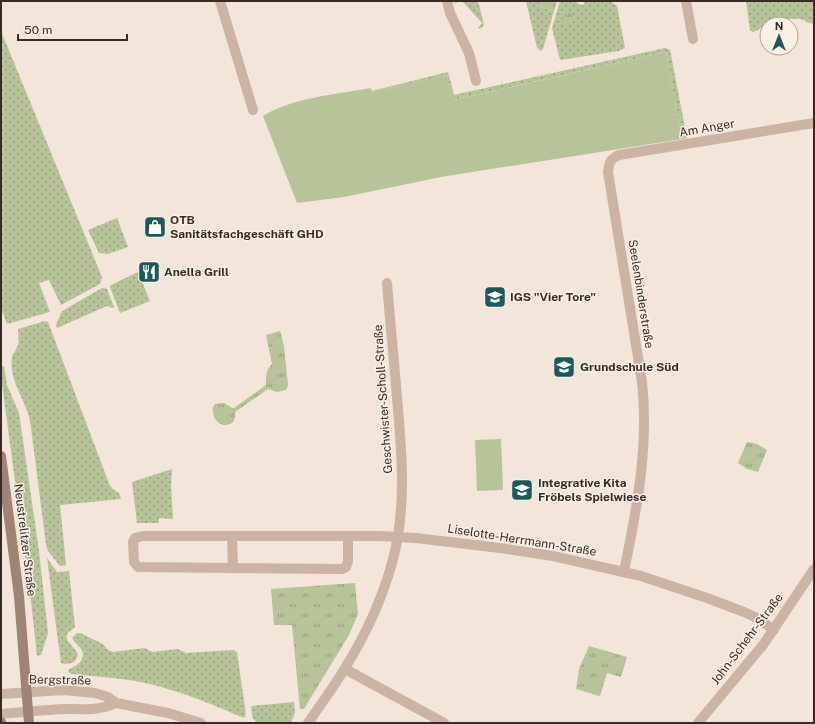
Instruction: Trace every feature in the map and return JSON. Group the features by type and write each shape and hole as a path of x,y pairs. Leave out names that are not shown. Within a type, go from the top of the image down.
{"main road":[{"name":"Neustrelitzer Straße","path":"1,456 19,596 29,723"}],"street":[{"path":"220,1 253,110"},
{"path":"447,1 450,12 469,53 476,81"},
{"path":"686,1 693,39"},
{"name":"Am Anger","path":"608,165 612,159 619,155 814,123"},
{"name":"Seelenbinderstraße","path":"608,165 645,405 644,453 636,510 624,571"},
{"name":"Geschwister-Scholl-Straße","path":"308,723 345,669 368,625 382,593 392,564 397,537 402,488 402,449 387,283"},
{"path":"348,536 348,562 346,567 342,569 138,567 134,562 133,542 135,538 143,536 348,536 397,537"},
{"path":"232,536 233,568"},
{"name":"Liselotte-Herrmann-Straße","path":"397,537 500,548 553,556 624,571 662,582 756,617 774,630"},
{"name":"John-Schehr-Straße","path":"698,723 774,630 814,569"},
{"path":"345,669 444,723"},
{"name":"Bergstraße","path":"1,694 64,690 95,693 108,696 116,703 168,713 201,723"},
{"name":"Bergstraße","path":"1,714 65,709 94,709 107,707 116,703"}],"green space":[{"path":"462,1 478,1 484,25 480,29 478,28 482,23"},
{"path":"526,1 542,1 540,7 554,11 543,49 541,51 537,48"},
{"path":"542,1 557,1 554,11 540,7"},
{"path":"560,1 574,1 583,5 585,1 610,1 617,6 625,48 619,51 560,60 552,28"},
{"path":"746,1 814,1 814,24 799,19 799,16 759,16 759,30 753,32 750,30"},
{"path":"568,12 572,14 574,18 572,22 568,24 564,22 562,18 564,14"},
{"path":"1,31 102,277 100,284 61,305 49,280 39,283 50,312 7,324 1,308"},
{"path":"665,48 670,50 687,138 682,139 666,52 453,100 447,75 372,92 448,72 454,95"},
{"path":"666,52 682,139 441,177 344,197 297,203 263,116 274,110 301,101 371,88 372,92 447,75 454,100"},
{"path":"117,218 128,247 108,254 99,253 88,230"},
{"path":"138,272 150,301 120,313 110,287 111,285"},
{"path":"102,288 107,289 114,307 112,308 107,306 57,328 56,325 62,311"},
{"path":"45,321 48,322 110,486 119,493 121,499 60,505 66,565 60,566 48,551 46,545 30,420 15,382 12,366 12,357 19,338 18,329"},
{"path":"280,331 284,346 288,385 286,390 277,392 268,389 235,412 233,422 224,425 220,423 213,415 213,407 215,404 224,403 234,408 266,385 268,369 272,364 266,335"},
{"path":"1,366 4,366 7,385 19,413 39,551 48,633 41,655 37,656 1,376"},
{"path":"501,439 503,490 477,491 475,440"},
{"path":"747,442 757,444 767,450 758,472 747,469 738,463"},
{"path":"172,469 171,487 173,519 159,518 159,523 137,523 132,482"},
{"path":"47,558 57,572 69,571 75,627 68,633 67,638 78,655 74,662 69,664 61,663"},
{"path":"355,583 358,614 349,635 304,709 300,709 292,625 274,625 271,589"},
{"path":"77,633 103,644 108,650 113,652 145,648 152,652 178,649 186,653 233,650 237,652 246,715 244,718 211,704 166,688 124,679 72,674 68,672 69,669 78,664 83,657 82,650 72,638"},
{"path":"589,646 627,657 621,677 607,673 600,696 576,689 579,669"},
{"path":"294,702 295,713 291,723 259,723 256,722 252,716 251,706"}],"place":[{"name":"OTB Sanitätsfachgeschäft GHD","path":"155,227"},
{"name":"Anella Grill","path":"149,272"},
{"name":"IGS \"Vier Tore\"","path":"495,297"},
{"name":"Grundschule Süd","path":"564,367"},
{"name":"Integrative Kita Fröbels Spielwiese","path":"522,490"}]}
